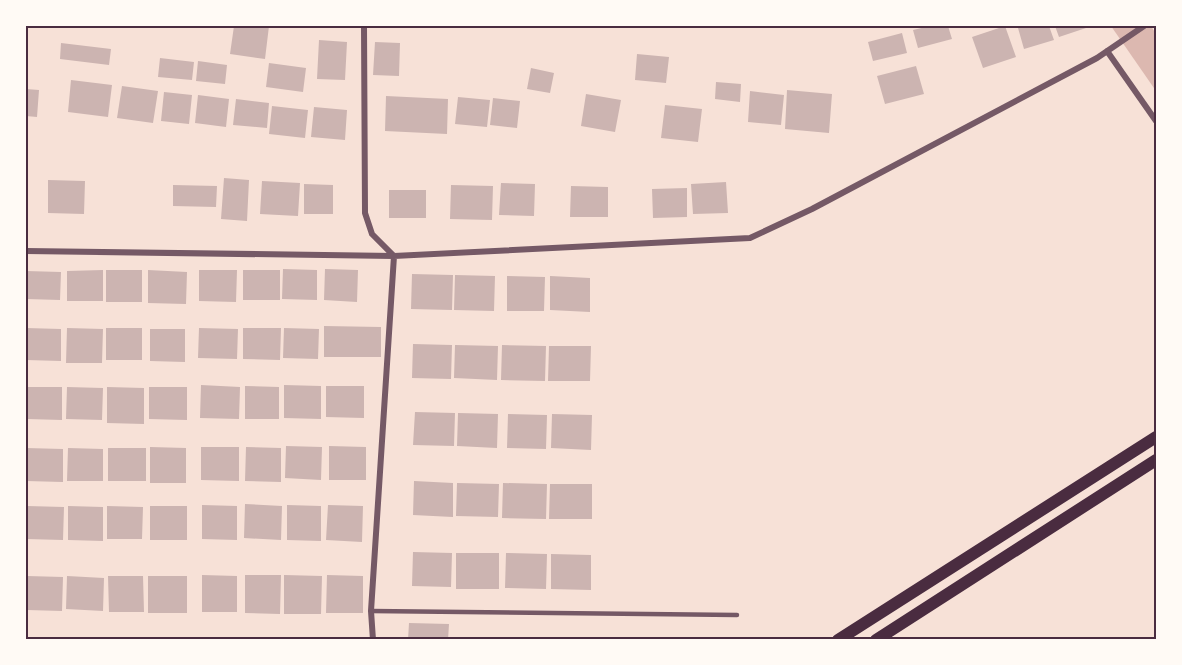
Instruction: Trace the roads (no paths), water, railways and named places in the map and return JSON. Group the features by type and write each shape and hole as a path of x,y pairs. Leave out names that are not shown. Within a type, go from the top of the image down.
{"main road":[{"path":"838,639 1156,437"},
{"path":"876,639 1156,460"}],"street":[{"path":"364,26 365,213 372,234 394,256 371,611 374,639"},
{"path":"26,251 394,256 750,238 812,209 1107,51 1144,26"},
{"path":"1107,51 1156,122"}],"lane":[{"path":"371,611 737,615"}]}
